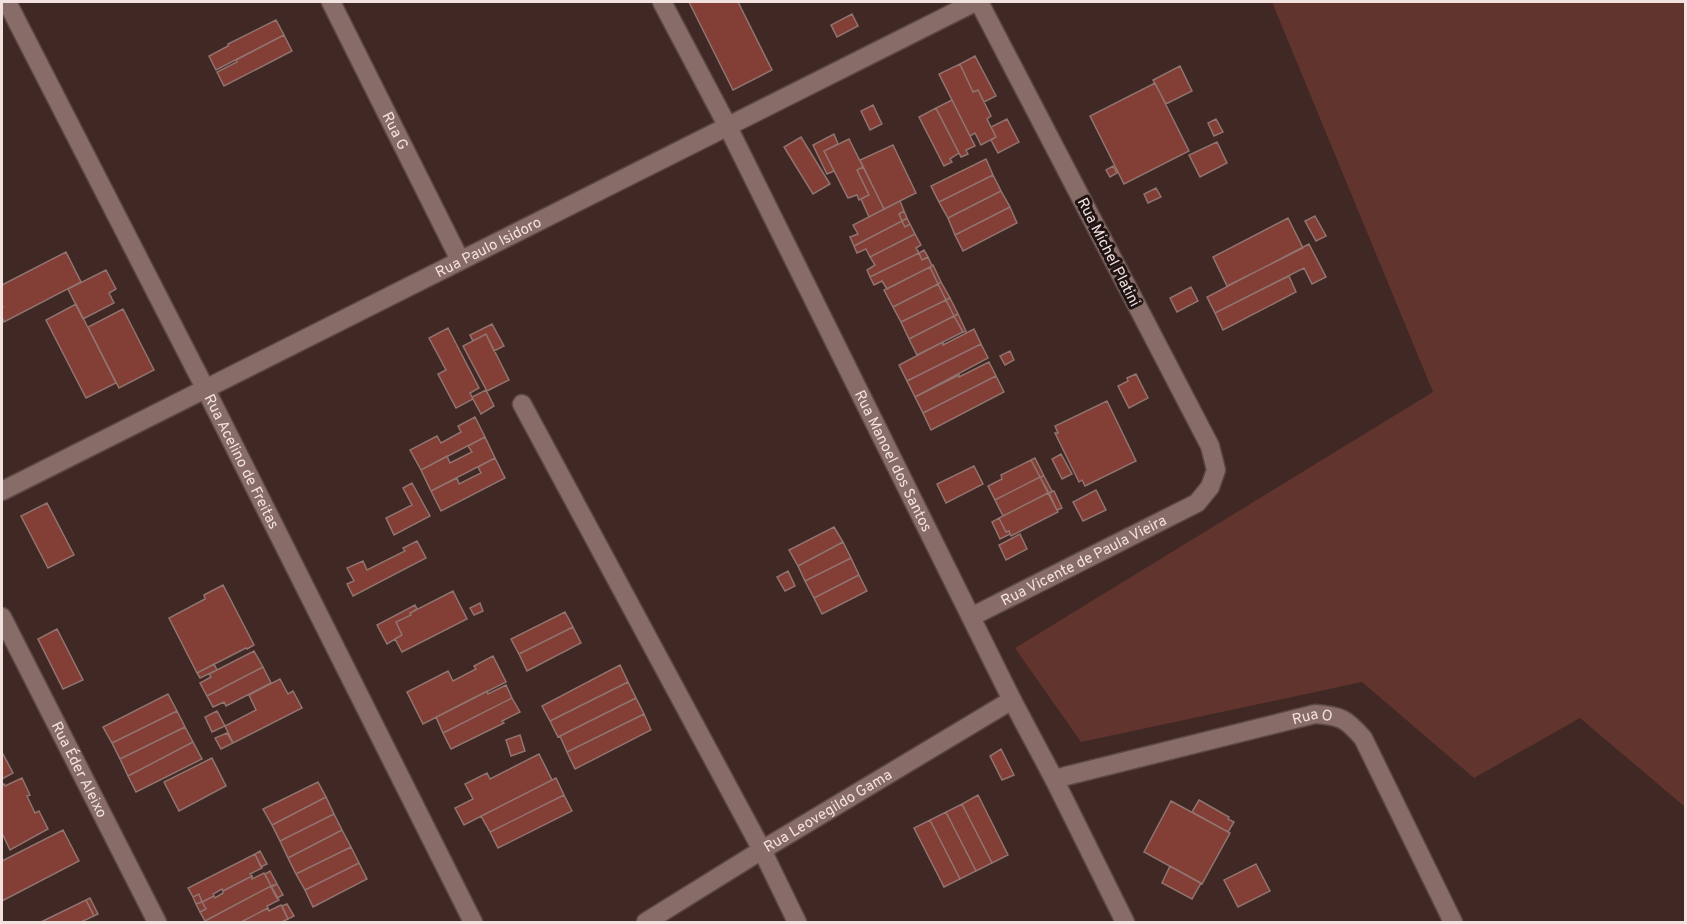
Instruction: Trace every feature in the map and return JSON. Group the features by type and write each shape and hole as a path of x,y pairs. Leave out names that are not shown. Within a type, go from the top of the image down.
{"street":[{"name":"Rua Acelino de Freitas","path":"7,2 206,390 473,922"},
{"name":"Rua G","path":"331,2 460,261"},
{"name":"Rua Manoel dos Santos","path":"662,2 727,125 1012,700 1125,922"},
{"name":"Rua Paulo Isidoro","path":"2,491 727,125 977,2"},
{"name":"Rua Michel Platini","path":"977,2 1210,446 1216,470 1210,487 1197,503"},
{"path":"522,404 762,850 797,922"},
{"name":"Rua Vicente de Paula Vieira","path":"972,617 1197,503"},
{"name":"Rua Éder Aleixo","path":"2,617 157,922"},
{"name":"Rua Leovegildo Gama","path":"646,922 1012,700"},
{"name":"Rua O","path":"1054,779 1315,714 1333,715 1348,721 1363,738 1453,922"}],"shaded area":[{"path":"1272,2 1685,2 1685,807 1580,718 1474,778 1362,682 1081,742 1015,648 1433,392"}],"building":[{"path":"689,2 738,2 772,70 733,90"},
{"path":"852,14 858,26 837,37 831,25"},
{"path":"276,20 284,35 216,70 209,56"},
{"path":"284,35 292,51 224,86 217,72"},
{"path":"975,56 996,96 984,102 978,90 973,92 960,64"},
{"path":"960,64 973,92 978,90 991,116 987,119 996,137 981,145 975,133 970,136 939,74"},
{"path":"1180,66 1192,91 1166,104 1153,80"},
{"path":"1155,83 1189,151 1124,184 1090,116"},
{"path":"952,100 975,146 966,150 968,154 961,157 936,108"},
{"path":"873,105 882,124 870,130 861,111"},
{"path":"936,108 959,153 950,159 952,162 944,166 919,117"},
{"path":"1007,119 1019,142 998,153 991,140 996,137 991,127"},
{"path":"1216,119 1223,132 1214,136 1208,123"},
{"path":"834,134 838,144 824,151 834,171 827,174 813,145"},
{"path":"801,137 830,184 813,194 784,147"},
{"path":"849,139 863,167 857,170 869,195 859,200 857,195 848,198 824,151"},
{"path":"1217,142 1227,163 1200,177 1189,155"},
{"path":"893,145 916,193 884,209 860,160"},
{"path":"986,159 993,175 939,202 931,186"},
{"path":"1113,166 1117,173 1110,177 1106,170"},
{"path":"863,167 884,209 869,217 861,199 869,195 857,170"},
{"path":"993,175 1001,191 948,218 939,202"},
{"path":"1156,188 1161,197 1148,203 1144,194"},
{"path":"1001,191 1010,207 955,235 948,218"},
{"path":"900,201 904,211 899,214 902,221 854,246 850,237 858,234 853,225"},
{"path":"1010,207 1017,223 963,251 955,235"},
{"path":"904,211 907,218 902,221 899,214"},
{"path":"1315,216 1326,236 1316,241 1305,221"},
{"path":"907,218 910,224 905,227 902,221"},
{"path":"1288,218 1303,248 1227,286 1213,257"},
{"path":"902,221 905,227 910,224 915,234 870,257 866,249 857,253 854,246"},
{"path":"915,234 921,245 916,248 919,253 870,277 867,270 875,265 870,257"},
{"path":"1309,244 1326,277 1312,284 1304,268 1215,313 1207,297"},
{"path":"924,250 928,257 922,260 919,253"},
{"path":"66,252 81,282 4,322 2,285"},
{"path":"919,253 922,260 928,257 932,266 887,289 882,281 874,285 870,277"},
{"path":"933,265 941,282 938,284 930,267"},
{"path":"930,267 938,284 893,307 884,290"},
{"path":"106,270 116,289 109,293 114,303 83,319 68,289"},
{"path":"1289,276 1296,292 1223,330 1215,313"},
{"path":"941,282 950,298 946,300 938,284"},
{"path":"938,284 946,300 901,322 893,307"},
{"path":"1191,287 1198,301 1177,312 1170,298"},
{"path":"950,298 958,314 954,316 946,300"},
{"path":"946,300 954,316 909,339 901,322"},
{"path":"76,304 116,383 86,398 46,320"},
{"path":"123,309 154,370 119,388 88,327"},
{"path":"958,314 966,331 963,332 954,316"},
{"path":"954,316 963,332 917,355 909,339"},
{"path":"492,324 504,346 494,351 486,334 473,341 470,335"},
{"path":"448,328 479,388 470,393 473,399 456,408 438,374 446,370 429,338"},
{"path":"974,329 981,344 907,381 899,365"},
{"path":"486,334 509,380 487,391 463,346"},
{"path":"981,344 988,358 915,397 907,381"},
{"path":"1010,351 1014,360 1005,365 1000,356"},
{"path":"989,362 996,376 923,413 915,397"},
{"path":"1136,374 1148,398 1129,408 1118,386"},
{"path":"996,376 1004,392 931,430 923,413"},
{"path":"486,390 494,406 481,414 472,397"},
{"path":"1107,401 1136,461 1085,486 1082,480 1079,482 1055,433 1058,433 1055,426"},
{"path":"475,417 485,437 421,470 410,450 437,436 441,443 461,432 458,426"},
{"path":"485,437 495,458 431,491 421,470 447,456 450,463 472,452 468,446"},
{"path":"1061,454 1072,474 1062,479 1052,459"},
{"path":"495,458 505,478 441,511 431,491 457,478 459,484 481,473 478,467"},
{"path":"1035,458 1044,476 1040,477 1031,460"},
{"path":"1031,460 1040,477 995,500 988,486 1002,479 1001,475"},
{"path":"974,466 983,484 946,503 937,484"},
{"path":"1044,476 1052,491 1049,493 1040,477"},
{"path":"1040,477 1048,493 1003,516 995,500"},
{"path":"412,483 430,516 394,535 386,518 412,505 403,488"},
{"path":"1096,490 1106,510 1083,521 1073,502"},
{"path":"1054,491 1062,508 1057,510 1049,493"},
{"path":"1048,493 1058,512 1011,536 1009,531 1006,532 999,518"},
{"path":"47,503 74,555 48,568 21,516"},
{"path":"999,518 1006,532 1009,531 1010,534 1000,539 992,522"},
{"path":"834,527 843,542 798,566 789,550"},
{"path":"1020,534 1027,549 1006,560 999,545"},
{"path":"417,541 426,558 353,596 347,584 354,581 347,568 363,561 367,570 405,551 403,548"},
{"path":"843,542 851,558 805,581 798,566"},
{"path":"851,558 859,575 814,598 805,581"},
{"path":"788,571 795,586 785,591 777,577"},
{"path":"859,575 867,591 822,614 814,598"},
{"path":"223,585 254,645 197,673 169,618 205,599 204,595"},
{"path":"453,591 467,619 402,652 395,639 402,635 396,622"},
{"path":"480,603 483,611 474,615 470,608"},
{"path":"415,605 417,609 410,613 411,615 396,622 402,635 387,644 377,625"},
{"path":"565,612 573,627 519,654 511,639"},
{"path":"573,627 581,643 527,671 519,654"},
{"path":"57,629 83,680 63,689 38,639"},
{"path":"254,651 263,667 207,696 200,683 211,677 209,674"},
{"path":"493,656 506,682 423,724 407,692 448,671 453,681 476,669 474,666"},
{"path":"214,664 217,670 200,678 197,673"},
{"path":"620,665 628,682 550,721 542,706"},
{"path":"263,667 271,683 226,706 224,702 213,707 207,696"},
{"path":"280,679 288,694 293,691 302,708 233,743 225,726 256,710 249,695"},
{"path":"628,682 636,698 558,737 550,721"},
{"path":"506,685 512,698 443,733 436,717 487,691 488,694"},
{"path":"168,694 177,711 112,743 103,727"},
{"path":"512,698 520,712 502,721 504,723 451,749 443,733"},
{"path":"636,698 644,714 567,752 560,736"},
{"path":"177,711 185,727 120,759 112,743"},
{"path":"217,711 225,726 212,732 205,717"},
{"path":"644,714 651,730 575,769 567,752"},
{"path":"185,727 193,742 128,776 120,759"},
{"path":"227,733 233,743 221,749 215,738"},
{"path":"520,735 525,751 511,756 506,740"},
{"path":"193,742 202,759 136,792 128,776"},
{"path":"1001,749 1014,775 1002,780 990,756"},
{"path":"539,754 552,780 464,825 455,808 473,799 465,784 487,773 490,779"},
{"path":"2,755 13,773 2,779"},
{"path":"212,758 226,786 179,811 164,782"},
{"path":"22,778 35,813 39,811 48,829 10,850 2,833 2,785 5,786"},
{"path":"556,778 564,795 490,832 481,816"},
{"path":"318,782 326,797 272,825 263,809"},
{"path":"564,795 572,811 498,848 490,832"},
{"path":"978,795 1008,855 992,863 962,804"},
{"path":"326,797 334,814 280,841 272,825"},
{"path":"1199,800 1234,822 1228,832 1192,812"},
{"path":"1171,801 1230,833 1202,884 1144,852"},
{"path":"962,804 992,863 976,871 946,812"},
{"path":"946,812 976,871 960,879 930,820"},
{"path":"334,814 342,830 288,858 280,841"},
{"path":"930,820 960,879 944,887 914,828"},
{"path":"63,830 79,861 2,901 2,861"},
{"path":"342,830 351,847 296,874 288,858"},
{"path":"351,847 359,863 305,890 296,874"},
{"path":"260,851 267,864 261,867 255,854"},
{"path":"255,854 262,868 250,874 252,876 223,891 222,889 202,902 199,894 193,897 188,888"},
{"path":"359,863 367,879 313,907 305,890"},
{"path":"1256,864 1270,891 1238,907 1224,880"},
{"path":"1170,866 1201,883 1192,899 1162,883"},
{"path":"270,871 277,884 271,886 265,874"},
{"path":"264,873 271,886 205,921 200,912 206,909 202,902 214,896 215,898 223,891 252,876 252,879"},
{"path":"277,884 283,895 277,898 271,887"},
{"path":"271,886 279,900 267,906 268,908 241,922 205,921"},
{"path":"199,894 202,902 196,904 193,897"},
{"path":"90,898 98,914 94,916 86,900"},
{"path":"86,900 94,916 81,922 41,922"},
{"path":"202,902 206,909 200,912 196,904"},
{"path":"287,904 294,916 288,919 282,906"},
{"path":"281,905 288,919 281,922 241,922 268,908 269,911"}]}
